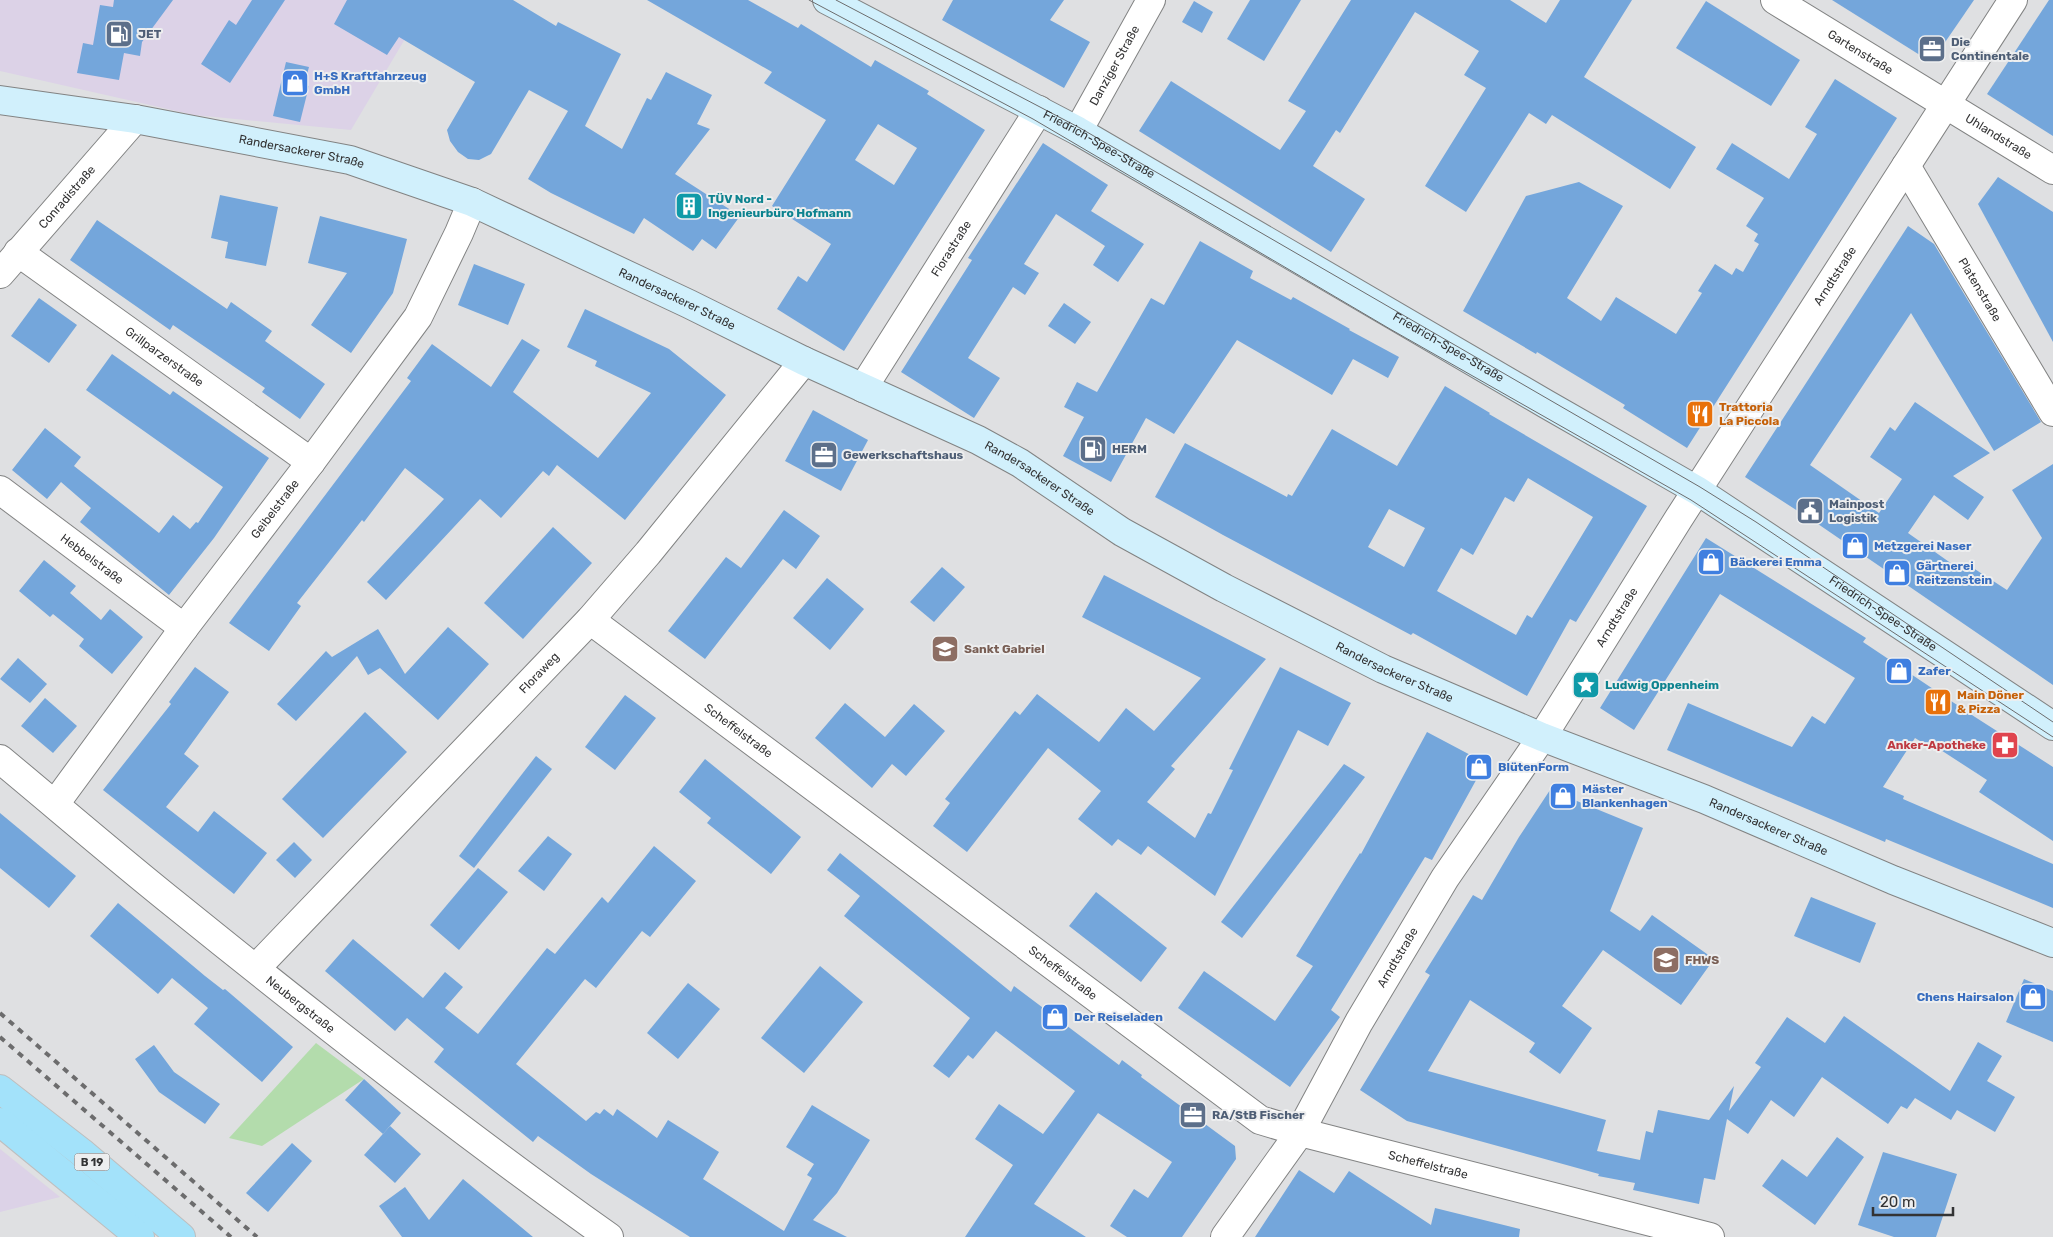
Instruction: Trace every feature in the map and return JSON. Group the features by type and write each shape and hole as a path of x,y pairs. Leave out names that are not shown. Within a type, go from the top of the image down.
{"main road":[{"name":"B 19","path":"0,1089 81,1152 181,1237"},
{"name":"B 19","path":"0,1122 70,1177 140,1237"}],"street":[{"name":"Friedrich-Spee-Straße","path":"827,0 1078,131 1537,399 1698,490 2053,726"},
{"name":"Danziger Straße","path":"1078,131 1152,0"},
{"name":"Gartenstraße","path":"1775,0 1946,104"},
{"name":"Arndtstraße","path":"1225,1237 1300,1132 1358,1022 1445,878 1542,737 1698,490 2013,0"},
{"name":"Randersackerer Straße","path":"0,100 136,119 350,160 472,202 681,300 804,361 978,440 1020,463 1122,532 1224,588 1383,668 1542,737 1704,799 1893,880 2053,943"},
{"name":"Uhlandstraße","path":"1946,104 2053,170"},
{"name":"Florastraße","path":"863,388 1039,110"},
{"name":"Conradistraße","path":"0,274 136,119"},
{"name":"Platenstraße","path":"1906,166 2053,412"},
{"name":"Geibelstraße","path":"55,804 184,628 311,462 418,317 472,202"},
{"name":"Grillparzerstraße","path":"18,252 311,462"},
{"name":"Floraweg","path":"256,968 590,620 648,553 804,361"},
{"name":"Hebbelstraße","path":"0,490 184,628"},
{"name":"Scheffelstraße","path":"590,620 1260,1120 1300,1132 1710,1237"},
{"name":"Neubergstraße","path":"0,760 400,1083 519,1173 610,1237"}],"shaded area":[{"path":"0,0 387,0 421,12 351,130 194,115 0,71"},
{"path":"0,1149 60,1197 0,1212"}],"green space":[{"path":"316,1043 364,1079 262,1146 229,1138"}],"building":[{"name":"JET","path":"114,0 173,0 142,42 140,56 124,53 119,80 77,73 83,43 93,45 100,5 113,7"},
{"path":"252,0 285,0 230,83 201,64 229,20 236,25"},
{"path":"347,0 513,0 556,26 558,22 621,54 585,126 622,149 647,98 651,100 666,72 712,95 697,124 710,129 675,174 740,216 716,249 702,239 693,251 644,218 634,234 551,193 528,179 568,111 529,90 491,154 479,160 468,159 458,152 450,141 447,130 475,82 399,37 387,55 334,24"},
{"path":"647,0 748,0 798,28 801,24 871,67 875,60 929,91 927,94 985,130 844,351 777,309 798,276 807,282 831,244 772,206 826,120 764,83 772,72","holes":["878,124 917,148 894,185 855,160"]},
{"path":"953,0 1064,0 1050,20 1090,42 1064,88 942,20"},
{"path":"1250,0 1301,0 1264,61 1227,39"},
{"path":"1351,0 1510,0 1546,23 1560,0 1632,0 1584,77 1696,147 1670,189 1552,115 1546,124 1529,113 1466,212 1425,186 1486,88 1464,75 1479,51 1415,12 1340,133 1336,130 1313,166 1365,199 1331,252 1139,131 1171,81 1280,150 1306,111 1288,101"},
{"path":"1832,0 1974,0 1937,54 1923,57"},
{"path":"2049,0 2053,0 2053,136 1987,94"},
{"path":"1194,1 1213,12 1202,33 1182,22"},
{"path":"1706,1 1800,60 1771,106 1676,48"},
{"path":"286,62 309,67 304,85 309,86 300,122 273,116"},
{"path":"1835,79 1897,118 1687,448 1623,408 1625,405 1537,352 1536,354 1463,311 1526,196 1579,182 1623,206 1567,298 1601,321 1616,297 1676,334 1702,293 1698,291 1715,264 1732,275 1736,268 1743,272 1759,244 1754,241 1758,234 1746,226 1764,198 1716,169 1732,143 1789,179 1817,134 1805,127"},
{"path":"1043,143 1108,185 1091,211 1144,244 1118,282 1093,265 1105,246 1056,214 1024,264 1039,273 1025,295 1013,287 968,358 1000,378 974,418 901,372 972,260 968,258"},
{"path":"1998,177 2053,212 2053,342 1978,204"},
{"path":"220,195 278,207 266,266 225,258 228,242 211,238"},
{"path":"320,216 407,239 393,293 351,353 311,325 347,273 308,263"},
{"path":"97,220 227,309 231,302 272,331 265,341 325,384 300,419 262,392 265,388 173,325 170,330 70,260"},
{"path":"1908,226 1934,244 2041,422 1994,451 1911,313 1810,465 1879,513 1902,479 1870,457 1890,427 1895,431 1915,402 1990,453 1953,476 1984,497 1968,520 1934,495 1908,533 1962,571 1967,564 2007,590 2042,538 2012,490 2053,464 2053,685 1818,524 1745,477"},
{"path":"1200,241 1253,271 1250,278 1291,300 1293,297 1399,357 1388,378 1353,359 1332,395 1237,340 1174,434 1146,418 1111,482 1063,456 1084,417 1064,407 1077,382 1097,392 1151,298 1164,305"},
{"path":"474,264 525,284 508,325 458,305"},
{"path":"39,298 77,325 49,363 11,336"},
{"path":"1064,303 1091,322 1075,344 1048,326"},
{"path":"585,309 669,349 726,395 625,520 557,465 549,476 543,471 501,518 480,499 386,600 367,582 444,499 405,468 364,522 362,520 297,603 301,606 269,651 229,623 411,381 407,378 432,344 491,387 522,339 540,350 513,392 598,458 651,393 595,366 597,361 567,347"},
{"path":"112,354 170,395 173,391 269,458 214,538 169,595 80,522 91,508 61,482 47,499 12,470 45,428 81,457 74,466 159,533 173,515 190,529 196,522 198,523 223,487 86,390"},
{"path":"1445,386 1489,414 1647,506 1576,622 1570,619 1527,696 1413,633 1411,635 1155,497 1185,443 1287,497 1288,494 1292,496 1332,429 1397,466","holes":["1528,478 1593,517 1532,618 1527,615 1516,635 1437,591 1461,548 1473,555 1505,497 1514,502","1389,509 1425,528 1404,567 1368,547"]},
{"name":"Gewerkschaftshaus","path":"813,410 868,440 841,491 785,461"},
{"path":"784,510 820,536 796,569 783,559 705,659 668,631 726,557 741,568"},
{"path":"553,527 592,563 523,639 484,603"},
{"path":"1706,538 1866,638 1863,642 2053,767 2053,841 1979,792 1987,780 1930,743 1928,746 1915,738 1883,787 1904,796 1903,799 2053,864 2053,908 1886,839 1885,842 1667,750 1688,703 1792,747 1812,716 1825,724 1855,678 1720,594 1634,730 1600,708"},
{"path":"44,560 76,586 70,593 101,620 110,609 143,637 112,674 79,646 84,639 53,614 50,617 19,591"},
{"path":"942,567 965,587 934,622 910,602"},
{"path":"1104,575 1266,659 1171,766 1175,769 1147,802 1195,838 1208,813 1211,814 1233,770 1229,769 1280,667 1351,703 1328,746 1298,730 1215,896 1148,846 1141,855 1118,839 1112,846 1078,819 1101,791 1048,748 967,852 933,826 950,803 945,799 1015,711 1020,715 1037,694 1099,742 1126,708 1154,731 1201,678 1082,617"},
{"path":"827,578 864,609 830,650 793,618"},
{"path":"448,627 489,664 438,720 380,668 368,675 357,656 296,721 277,704 326,651 332,657 378,629 405,674"},
{"path":"18,658 47,684 30,703 0,679"},
{"path":"195,667 229,692 184,754 199,766 166,807 198,832 214,811 267,853 234,894 103,790 171,704 169,702"},
{"path":"625,695 656,718 615,770 585,747"},
{"path":"45,698 77,726 53,753 21,726"},
{"path":"845,703 885,737 914,704 945,731 906,776 892,764 872,788 815,738"},
{"path":"365,712 407,752 323,838 282,799"},
{"path":"1427,732 1478,759 1480,773 1432,860 1425,857 1331,1010 1340,1017 1290,1087 1178,1008 1204,971 1275,1021 1313,966 1296,956 1361,854"},
{"path":"536,756 552,769 474,868 459,856"},
{"path":"705,759 801,837 771,874 707,823 711,818 679,792"},
{"path":"1344,764 1365,777 1242,938 1221,922"},
{"path":"1550,790 1643,828 1610,911 1640,931 1652,915 1714,959 1681,1005 1603,950 1562,1006 1592,1028 1560,1074 1529,1052 1535,1043 1470,1000 1428,1071 1606,1120 1597,1151 1640,1160 1646,1131 1653,1133 1658,1110 1709,1120 1734,1086 1729,1111 1761,1067 1755,1063 1787,1017 1825,1043 1844,1016 1950,1091 1978,1042 2002,1056 1987,1081 2015,1097 1995,1132 1957,1110 1951,1120 1915,1098 1907,1109 1901,1106 1888,1124 1822,1077 1794,1117 1771,1100 1748,1134 1727,1119 1715,1180 1704,1178 1699,1204 1633,1190 1635,1183 1598,1176 1599,1174 1407,1121 1360,1090 1430,975 1425,972 1473,895 1482,900 1519,837"},
{"path":"0,813 76,876 49,908 0,868"},
{"path":"548,836 572,854 544,891 518,871"},
{"path":"294,842 312,860 295,878 276,860"},
{"path":"654,846 696,881 650,937 642,931 596,988 585,979 516,1064 586,1121 596,1112 600,1114 604,1109 613,1116 617,1109 657,1138 668,1120 719,1152 703,1179 784,1231 812,1178 807,1175 814,1164 786,1147 812,1105 870,1140 837,1193 813,1220 847,1237 690,1237 591,1174 538,1136 533,1142 434,1062 444,1049 407,1018 395,1031 325,971 353,939 423,998 445,972 463,987 445,1008 478,1034 547,948 555,954 602,897 608,903"},
{"path":"840,853 1011,992 1014,986 1119,1065 1122,1060 1142,1075 1141,1077 1235,1146 1236,1159 1182,1237 1127,1237 1110,1226 1134,1189 1148,1198 1172,1162 1098,1113 1034,1204 1086,1237 965,1237 1013,1165 975,1139 999,1104 1043,1134 1075,1091 996,1031 973,1059 968,1055 949,1078 933,1066 970,1018 844,916 860,896 827,870"},
{"path":"478,868 508,892 459,950 430,925"},
{"path":"1096,892 1167,948 1141,982 1069,926"},
{"path":"1811,897 1876,923 1860,963 1794,936"},
{"path":"118,903 205,976 223,990 225,989 293,1047 262,1082 194,1024 208,1008 172,978 158,994 90,936"},
{"path":"820,966 863,1002 804,1073 761,1038"},
{"path":"2024,979 2053,991 2053,1042 2006,1022"},
{"path":"688,983 720,1009 678,1059 647,1033"},
{"path":"154,1045 174,1072 220,1104 205,1124 159,1092 135,1059"},
{"path":"364,1079 401,1113 383,1134 345,1100"},
{"path":"390,1126 421,1154 395,1183 364,1155"},
{"path":"1837,1137 1864,1157 1815,1225 1762,1186 1782,1159 1807,1177"},
{"path":"292,1143 312,1161 268,1212 246,1193"},
{"path":"1883,1152 1957,1174 1936,1237 1894,1237 1858,1225"},
{"path":"1299,1170 1334,1193 1349,1171 1431,1225 1435,1208 1520,1229 1519,1237 1255,1237"},
{"path":"463,1179 533,1237 402,1237 379,1206 405,1187 429,1220"}],"tram line":[{"path":"809,0 1033,119 1390,329 1691,500 2053,737"},
{"path":"836,0 1080,128 1700,487 1756,522 2053,722"}],"railway":[{"path":"0,1013 257,1237"},
{"path":"0,1037 231,1237"}],"place":[{"name":"JET","path":"119,34"},
{"name":"Die Continentale","path":"1932,49"},
{"name":"H+S Kraftfahrzeug GmbH","path":"295,83"},
{"name":"TÜV Nord - Ingenieurbüro Hofmann","path":"689,206"},
{"name":"Trattoria La Piccola","path":"1700,414"},
{"name":"HERM","path":"1093,449"},
{"name":"Gewerkschaftshaus","path":"824,455"},
{"name":"Mainpost Logistik","path":"1810,511"},
{"name":"Metzgerei Naser","path":"1855,546"},
{"name":"Bäckerei Emma","path":"1711,562"},
{"name":"Gärtnerei Reitzenstein","path":"1897,573"},
{"name":"Sankt Gabriel","path":"945,649"},
{"name":"Zafer","path":"1899,671"},
{"name":"Ludwig Oppenheim","path":"1586,685"},
{"name":"Main Döner & Pizza","path":"1938,702"},
{"name":"Anker-Apotheke","path":"2005,745"},
{"name":"BlütenForm","path":"1479,767"},
{"name":"Mäster Blankenhagen","path":"1563,796"},
{"name":"FHWS","path":"1666,960"},
{"name":"Chens Hairsalon","path":"2033,997"},
{"name":"Der Reiseladen","path":"1055,1017"},
{"name":"RA/StB Fischer","path":"1193,1115"}]}
